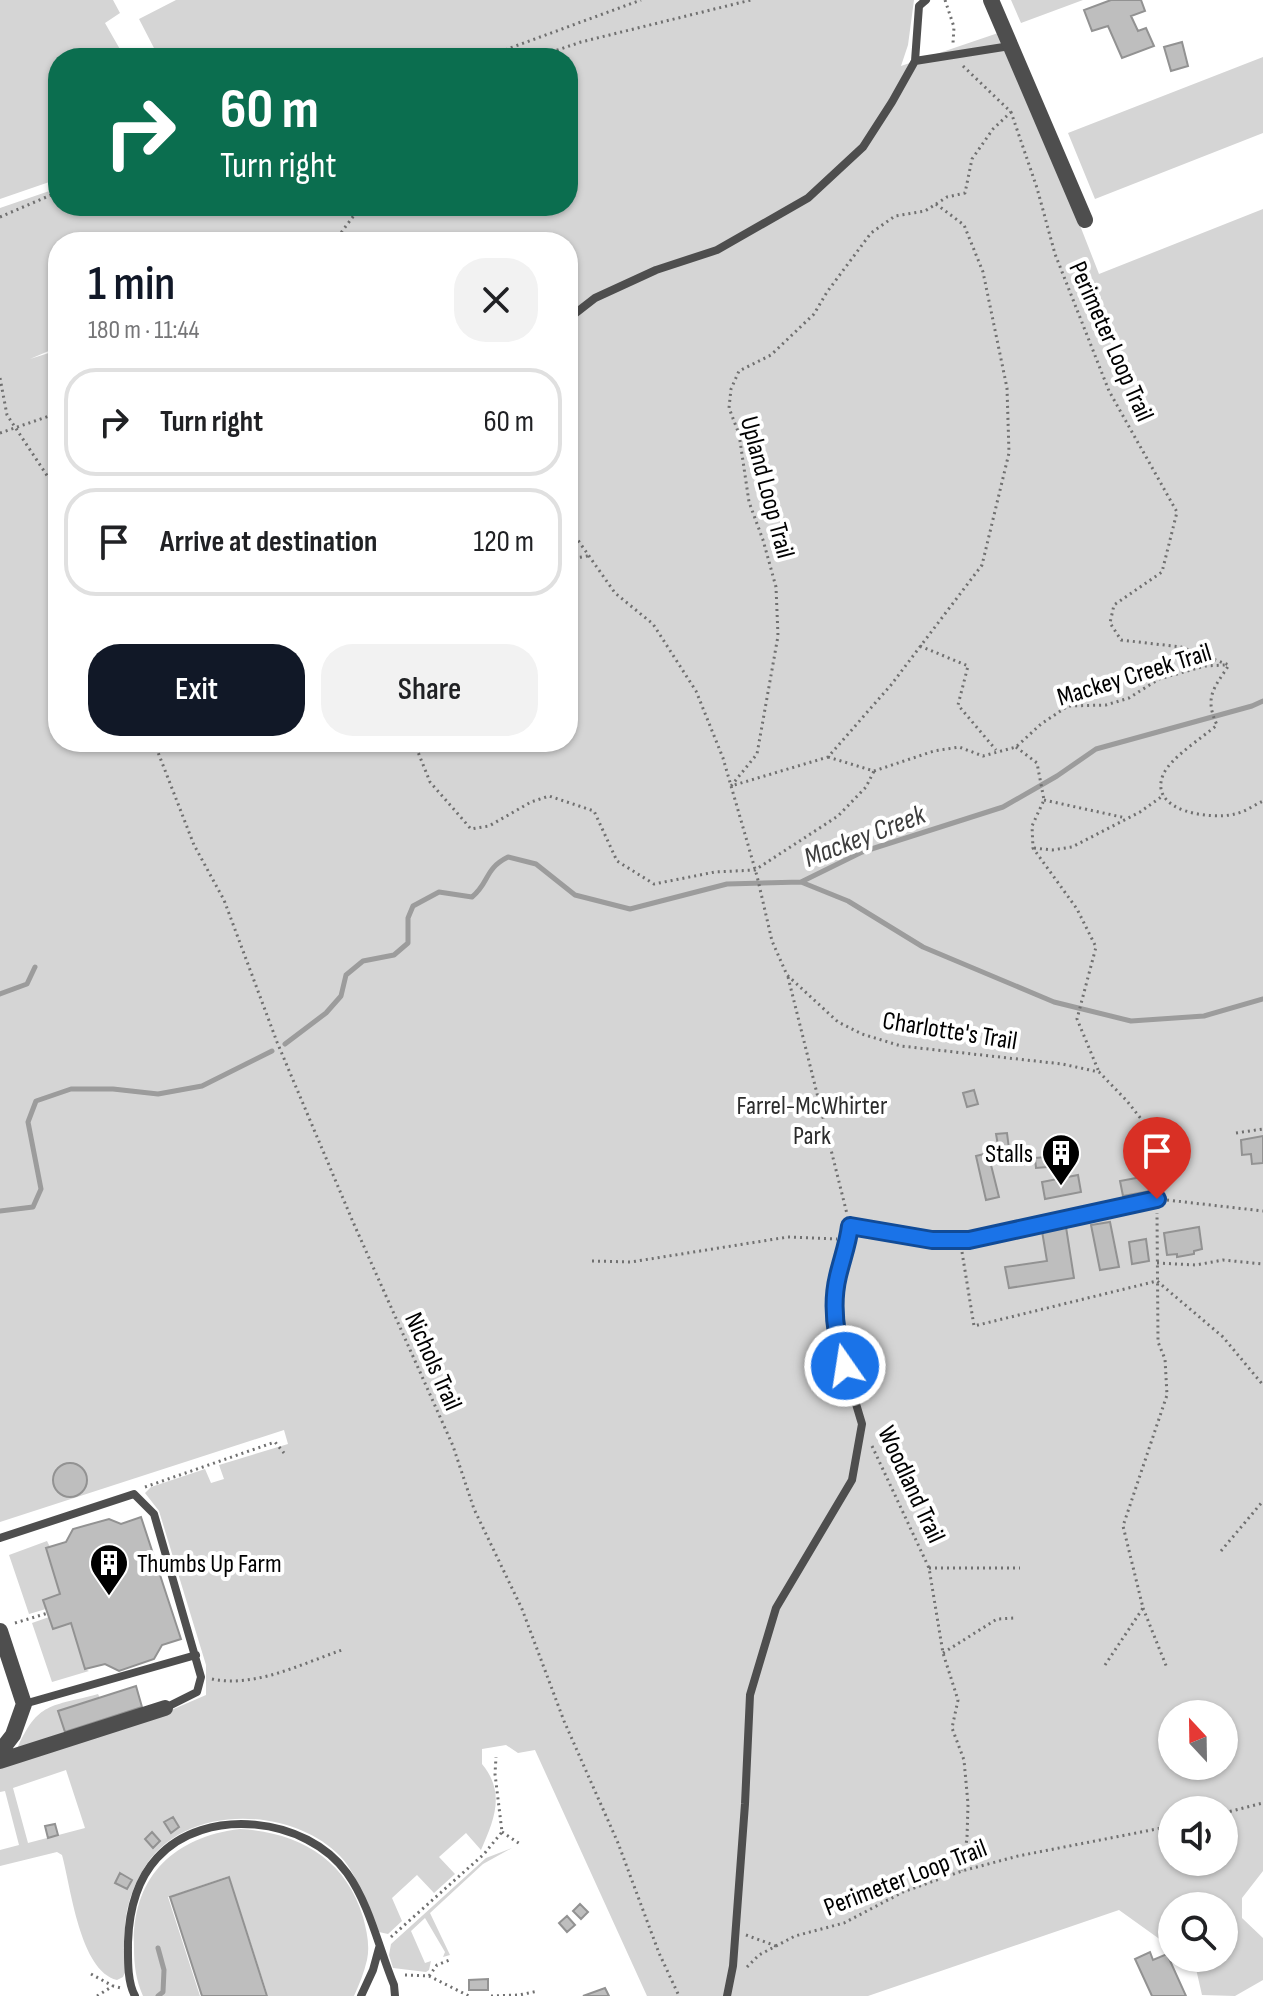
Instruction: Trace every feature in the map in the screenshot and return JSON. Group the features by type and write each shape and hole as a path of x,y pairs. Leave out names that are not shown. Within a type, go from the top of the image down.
{"street":[{"path":"991,0 1085,220"},
{"path":"0,1752 13,1735 24,1704 6,1628"},
{"path":"0,1761 165,1708"}],"lane":[{"path":"578,311 595,298 656,270 717,250 808,198 863,147 915,61 919,6 926,0"},
{"path":"915,61 1010,46"},
{"path":"850,1226 932,1240 960,1240 1157,1199"},
{"name":"Woodland Trail","path":"850,1226 837,1280 836,1337 862,1424"},
{"path":"727,1996 731,1981 745,1804 750,1695 776,1608 852,1480 862,1424"},
{"path":"0,1538 134,1494 154,1514 201,1677 197,1692 165,1708"},
{"path":"24,1704 196,1655"},
{"path":"134,1993 128,1955 128,1919 140,1884 157,1858 174,1843 191,1834 217,1826 254,1824 292,1832 323,1847 347,1873 365,1909 391,1977 395,1996"},
{"path":"361,1996 379,1947"}],"path":[{"path":"510,48 641,0"},
{"path":"565,48 751,0"},
{"path":"945,0 954,27 952,56"},
{"name":"Perimeter Loop Trail","path":"952,56 1011,112 1055,254 1109,391 1177,512 1162,572 1114,605 1110,623 1121,640 1181,647 1229,665"},
{"name":"Upland Loop Trail","path":"731,786 757,754 778,636 776,587 749,502 739,434 729,408 731,389 739,371 771,355 814,314 871,233 895,216 925,211 947,197 965,193 972,159 993,129 1011,112"},
{"path":"0,217 48,196"},
{"path":"731,786 828,757 891,685 982,565 1009,453 1007,388 983,272 964,225 936,204"},
{"path":"0,378 7,415 48,476"},
{"path":"0,433 48,416"},
{"name":"Charlotte's Trail","path":"578,541 615,593 653,624 696,691 723,758 772,941 787,975 838,1022 862,1034 901,1046 1062,1064 1099,1072"},
{"path":"578,558 588,556"},
{"path":"920,646 968,666 958,705 997,751"},
{"path":"1229,665 1211,696 1209,708 1217,725 1167,766 1161,779 1164,795 1179,810 1200,816 1236,814 1263,801"},
{"name":"Mackey Creek Trail","path":"874,771 946,749 959,747 983,756 1016,747 1041,724 1068,706 1106,705 1129,698 1159,679 1205,666 1229,665"},
{"path":"1016,747 1037,763 1044,798 1032,826 1033,848 1077,909 1096,947 1077,1019 1099,1072 1127,1101 1167,1152 1167,1184 1157,1199 1158,1342 1165,1359 1167,1395 1123,1526 1143,1608 1167,1668"},
{"name":"Nichols Trail","path":"158,752 194,845 224,900 277,1042 453,1446 474,1509 522,1609 564,1721 618,1843 659,1953 679,1996"},
{"path":"418,752 430,782 471,829 489,826 531,802 549,796 594,811 617,861 654,884 715,872 755,870 838,816 866,787 874,771 828,757"},
{"path":"1033,848 1052,850 1072,847 1164,795"},
{"path":"1044,798 1126,818"},
{"path":"787,975 850,1226"},
{"path":"1236,1133 1263,1129"},
{"path":"1157,1199 1263,1211"},
{"path":"592,1261 643,1260 788,1237 849,1240"},
{"path":"960,1240 974,1326 1157,1281"},
{"path":"1157,1263 1196,1265 1223,1260 1263,1264"},
{"path":"1157,1281 1223,1337 1263,1385"},
{"name":"Woodland Trail","path":"862,1424 929,1568 943,1653 958,1700 952,1728 964,1760 967,1838 962,1871"},
{"path":"134,1494 151,1484 275,1442 284,1453"},
{"path":"1221,1551 1263,1501"},
{"path":"929,1568 1020,1568"},
{"path":"1105,1665 1143,1608"},
{"path":"6,1628 48,1613"},
{"path":"943,1653 997,1619 1015,1618"},
{"path":"201,1677 230,1683 254,1680 342,1650"},
{"path":"379,1947 484,1854 502,1832 496,1757"},
{"path":"1238,1809 1263,1803"},
{"name":"Perimeter Loop Trail","path":"731,1981 759,1955 795,1936 844,1923 903,1892 962,1871 1018,1856 1158,1829"},
{"path":"502,1832 520,1844"},
{"path":"735,1932 776,1946"},
{"path":"429,1976 437,1965 452,1959"},
{"path":"91,1974 134,1993"},
{"path":"391,1977 429,1976 469,1996"},
{"path":"97,1996 113,1986"},
{"path":"491,1996 538,1991"}],"green space":[{"path":"0,0 113,0 120,13 105,23 119,48 48,48 48,182 0,199"},
{"name":"Farrel-McWhirter Park","path":"176,0 914,0 908,45 901,66 1004,31 1099,274 1263,209 1263,1871 1242,1898 1242,1918 1263,1938 1263,1980 1235,1996 1202,1995 1197,1972 1238,1972 1238,1892 1158,1892 1158,1938 1119,1910 868,1996 647,1996 535,1750 518,1753 506,1745 482,1749 482,1764 494,1785 496,1796 490,1828 481,1850 466,1833 439,1857 455,1874 434,1893 417,1875 392,1898 402,1921 388,1934 379,1932 347,1864 319,1839 293,1827 266,1820 237,1819 209,1823 183,1832 160,1848 143,1870 128,1907 126,1970 123,1977 117,1980 104,1973 86,1945 62,1855 57,1852 0,1866 0,1850 19,1845 5,1791 0,1792 0,1766 169,1711 206,1695 206,1665 159,1511 145,1493 151,1487 205,1469 211,1483 224,1479 219,1465 288,1444 284,1430 0,1522 0,208 48,191 48,216 578,216 578,48 154,48 139,19","holes":["66,1770 85,1828 28,1843 13,1788"]},
{"path":"1011,0 1083,0 1021,23"},
{"path":"1263,57 1263,133 1095,199 1068,133"},
{"path":"47,1541 50,1547 46,1548 60,1594 44,1600 46,1609 29,1614 9,1555"},
{"path":"49,1617 53,1629 71,1623 85,1669 89,1671 52,1682 32,1623"},
{"path":"98,1694 100,1698 65,1732 17,1749 39,1714 57,1704"},
{"path":"240,1829 261,1831 300,1843 332,1864 345,1879 363,1917 368,1944 366,1965 354,1996 268,1996 229,1876 168,1897 200,1996 143,1996 135,1966 135,1923 149,1882 161,1865 176,1852 195,1841"},
{"path":"512,1848 483,1864 430,1913 450,1955 443,1957 445,1952 425,1918 411,1931 425,1963 431,1961 429,1970 393,1968 389,1955 391,1944 486,1858"}],"building":[{"path":"1111,0 1141,0 1145,11 1131,16 1138,31 1146,28 1154,46 1122,58 1108,26 1092,31 1084,10"},
{"path":"1182,42 1188,66 1171,71 1164,47"},
{"path":"974,1090 978,1104 967,1107 963,1093"},
{"path":"1007,1133 1009,1149 999,1151 996,1134"},
{"path":"1263,1136 1263,1163 1252,1164 1251,1154 1242,1155 1241,1140"},
{"path":"988,1153 999,1197 986,1200 976,1156"},
{"path":"1046,1157 1047,1167 1036,1168 1035,1158"},
{"name":"Stalls","path":"1078,1175 1081,1192 1045,1199 1042,1182"},
{"path":"1147,1176 1150,1191 1123,1196 1120,1181"},
{"path":"1110,1222 1119,1267 1100,1270 1091,1225"},
{"path":"1066,1227 1074,1278 1009,1288 1005,1267 1047,1261 1042,1231"},
{"path":"1199,1227 1202,1249 1177,1257 1177,1254 1167,1255 1164,1233"},
{"path":"1146,1239 1149,1261 1132,1264 1129,1242"},
{"path":"70,1463 82,1468 87,1480 82,1492 70,1497 58,1492 53,1480 58,1468"},
{"name":"Thumbs Up Farm","path":"141,1517 181,1639 162,1645 154,1659 119,1671 105,1664 85,1669 71,1623 53,1629 43,1600 60,1594 46,1548 66,1542 73,1529 109,1519 121,1524"},
{"path":"136,1686 142,1707 65,1732 58,1711"},
{"path":"173,1817 179,1827 171,1833 164,1822"},
{"path":"55,1824 58,1835 48,1838 45,1826"},
{"path":"152,1832 160,1841 153,1848 145,1839"},
{"path":"120,1873 132,1880 127,1889 115,1883"},
{"path":"229,1877 267,1996 202,1996 170,1897"},
{"path":"580,1904 588,1912 581,1919 573,1911"},
{"path":"567,1916 575,1925 567,1932 559,1923"},
{"path":"1150,1952 1153,1960 1158,1958 1158,1972 1175,1972 1186,1996 1152,1996 1135,1959"},
{"path":"488,1979 488,1990 469,1990 469,1980"},
{"path":"605,1988 609,1996 583,1996"}],"waterway":[{"name":"Mackey Creek","path":"285,1044 326,1013 341,996 346,975 363,961 394,955 408,943 408,918 413,906 439,892 472,897 495,866 508,857 536,864 575,895 630,909 727,884 801,882 862,852 1003,807 1096,749 1263,701"},
{"path":"801,882 848,901 923,947 1054,1002 1131,1021 1204,1016 1263,999"},
{"path":"0,994 27,984 35,967"},
{"name":"Mackey Creek","path":"0,1211 33,1207 41,1189 28,1122 36,1101 71,1089 113,1089 158,1094 202,1086 272,1051"},
{"path":"158,1948 164,1970 163,1992 158,1996"}],"place":[{"name":"Stalls","path":"1061,1187"},
{"name":"Thumbs Up Farm","path":"109,1597"}],"route":[{"path":"845,1366 836,1337 837,1280 850,1226 932,1240 969,1240 1157,1199"}]}
